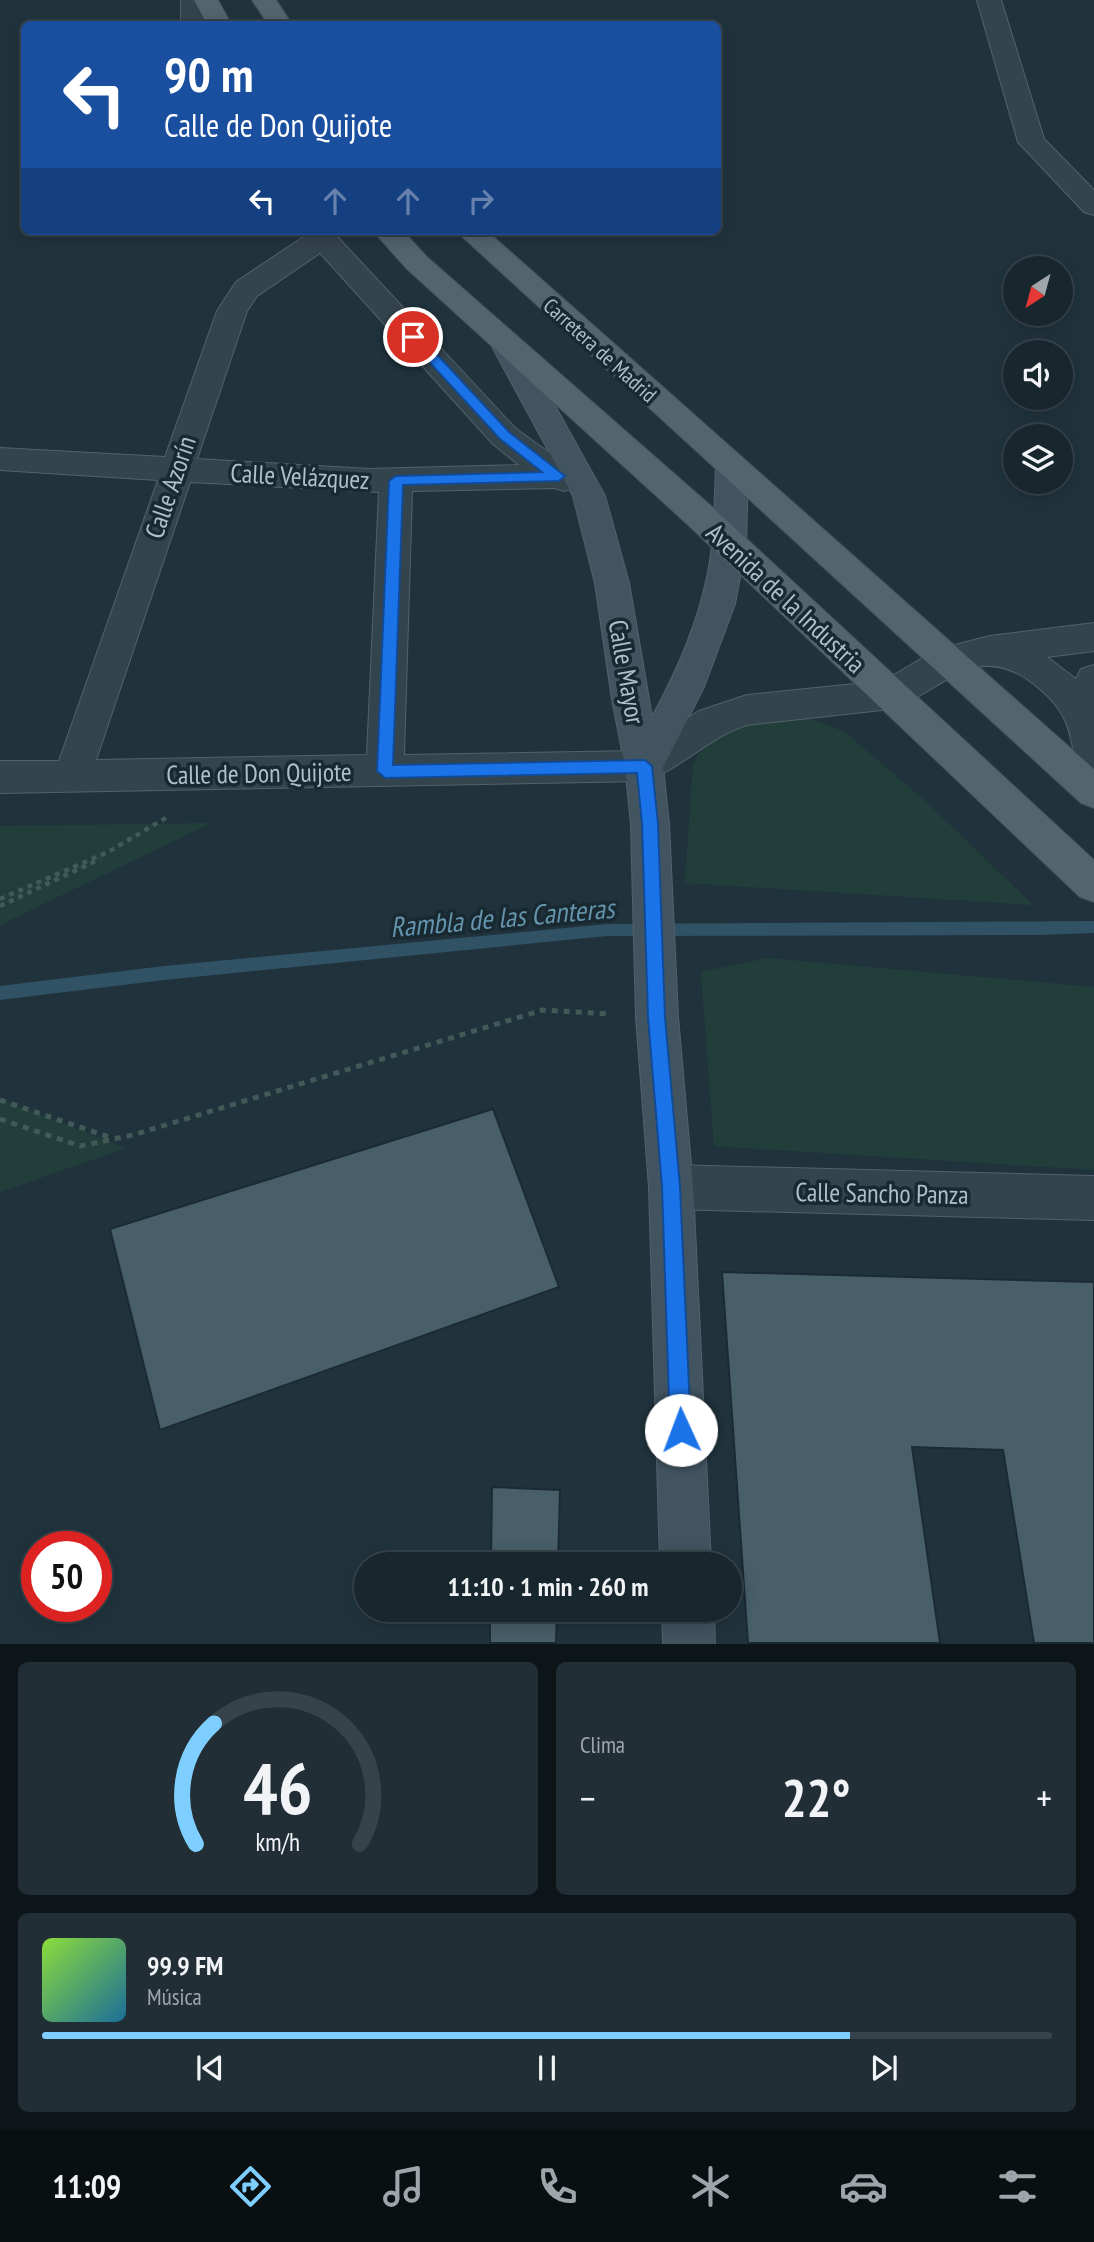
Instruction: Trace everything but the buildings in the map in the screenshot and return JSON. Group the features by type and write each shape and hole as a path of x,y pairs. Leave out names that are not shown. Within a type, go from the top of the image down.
{"main road":[{"path":"206,0 217,21"},
{"path":"264,0 278,21"},
{"name":"Avenida de la Industria","path":"391,235 417,263 698,514 729,547 1094,885"},
{"name":"Carretera de Madrid","path":"474,235 732,469"},
{"name":"Calle Mayor","path":"504,341 589,496 612,583 630,699 645,766 650,824 657,1024 671,1187 686,1552"},
{"path":"645,766 679,704 704,647 729,547 732,469"},
{"path":"732,469 1094,792"},
{"path":"688,1622 689,1643"}],"street":[{"path":"192,0 193,21"},
{"path":"989,0 1031,142 1094,206"},
{"path":"319,235 505,436 535,461 589,496"},
{"name":"Calle Azorín","path":"72,776 232,311 246,289 319,235"},
{"name":"Calle Velázquez","path":"3,464 176,469 396,481 559,476"},
{"path":"385,771 396,481"},
{"path":"645,766 712,721 747,710 891,695 947,661 990,650 1094,637"},
{"path":"990,650 1017,656 1055,681 1081,716 1094,763"},
{"path":"1081,716 1094,679"},
{"name":"Calle de Don Quijote","path":"0,777 645,766"},
{"name":"Calle Sancho Panza","path":"671,1187 1094,1198"}],"path":[{"path":"0,899 103,856 136,839 226,774"},
{"path":"0,906 98,861 103,856"},
{"path":"0,1119 80,1146 114,1139 543,1010 657,1024"},
{"path":"0,1100 114,1139"}],"green space":[{"path":"794,713 843,731 921,797 1033,905 685,883 693,764 709,738 744,722"},
{"path":"211,823 0,925 0,826"},
{"path":"767,958 1094,987 1094,1170 714,1146 701,972"},
{"path":"0,1099 126,1148 0,1192"}],"waterway":[{"name":"Rambla de las Canteras","path":"0,993 164,973 607,930 1094,927"}],"route":[{"path":"413,337 505,436 535,461 559,476 396,481 385,771 645,766 650,824 657,1017 671,1187 681,1430"}]}
